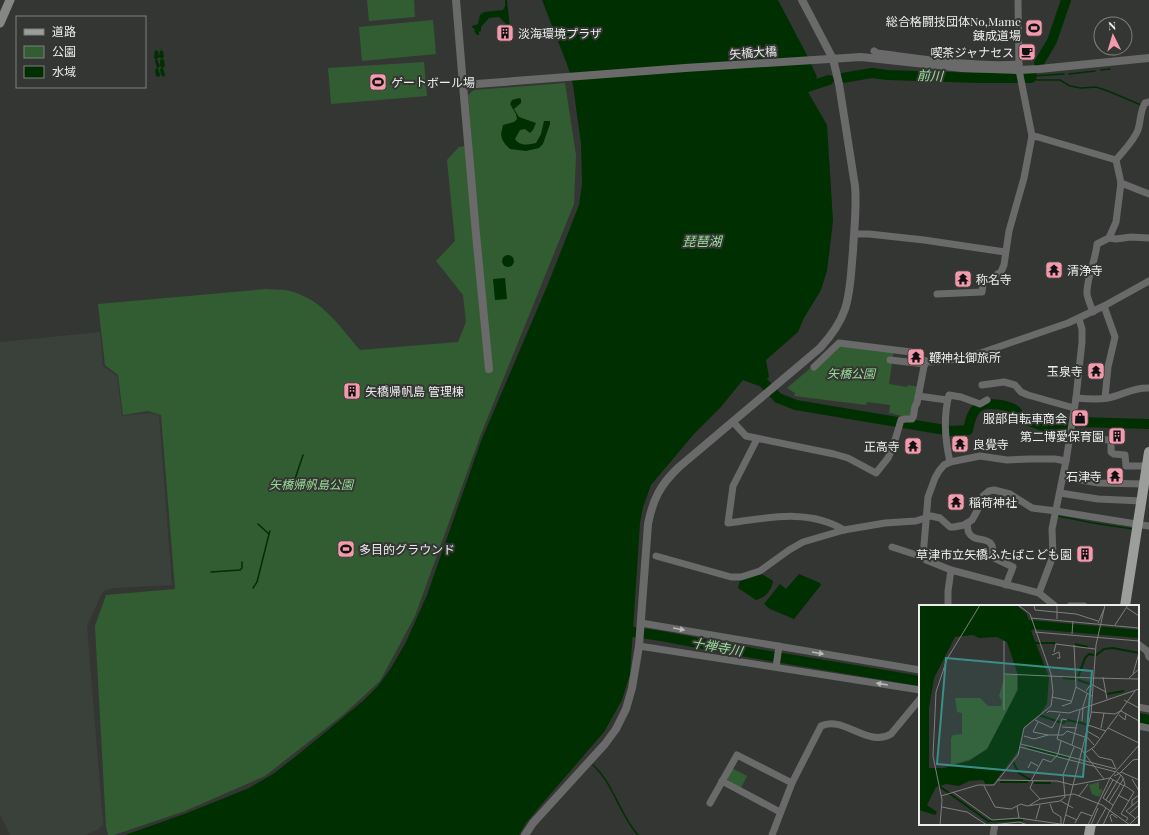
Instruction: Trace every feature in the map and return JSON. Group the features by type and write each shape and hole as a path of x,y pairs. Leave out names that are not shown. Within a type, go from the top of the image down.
{"main road":[{"path":"0,23 10,0"},
{"path":"1125,605 1149,452"},
{"path":"1089,835 1090,825"}],"street":[{"path":"456,0 489,369"},
{"path":"525,835 538,818 605,744 616,729 626,709 632,688 639,644 648,524 651,508 658,491 667,478 679,467 820,348 837,326 844,311 849,293 854,234 856,197 855,186 837,72 833,59 802,0"},
{"path":"937,294 982,292 985,281 1001,272 1003,269 1009,231 1024,178 1032,136 1021,82 1018,0"},
{"path":"874,51 877,53 959,63 1005,65 1021,69"},
{"name":"矢橋大橋","path":"464,85 685,68 861,57 962,68 1021,69 1039,69 1149,58"},
{"path":"1116,160 1134,139 1142,108 1145,103 1149,102"},
{"path":"1032,136 1116,160"},
{"path":"1109,238 1116,222 1121,183 1116,160"},
{"path":"1121,183 1149,194"},
{"path":"854,234 917,239 1006,252"},
{"path":"1093,312 1089,300 1088,287 1096,255 1097,244 1109,238 1149,238"},
{"path":"890,360 925,363 966,358 994,350 1079,319 1149,281"},
{"path":"1104,306 1115,337 1108,367 1105,398"},
{"path":"1039,593 1053,556 1052,529 1066,461 1076,398 1083,334 1079,319"},
{"path":"814,367 830,354 839,343 911,352 925,363"},
{"path":"733,422 746,436 834,454 848,458 876,473 888,458 893,448 902,419 912,419 914,417 914,407 917,403 925,363"},
{"path":"982,385 1004,382 1015,385 1021,392 1028,395 1074,408"},
{"path":"1076,398 1096,400 1115,396 1128,390 1149,388"},
{"path":"950,462 945,444 949,395 961,397 980,404 987,400"},
{"path":"918,396 948,400"},
{"path":"1070,438 1110,440 1111,452 1114,454 1125,455 1126,466 1146,476"},
{"path":"758,439 733,486 728,523 793,515 828,522 844,530"},
{"path":"923,557 928,497 932,483 939,471 950,462 980,456 1007,460 1055,459 1066,461"},
{"path":"1063,477 1099,483 1146,476"},
{"path":"656,556 731,577 741,577 760,571 804,542 844,530 885,523 916,521 927,517 940,518 949,526 954,528 972,520 976,515 983,496 994,490 1010,494 1032,508 1056,510 1149,526"},
{"path":"1060,493 1098,499 1142,501"},
{"path":"967,523 968,532 970,535 987,541 993,546 994,550 992,557 1013,567 1006,585"},
{"path":"892,547 923,557 926,560 951,570 1039,593 1054,605"},
{"path":"948,605 951,570"},
{"path":"640,624 919,670"},
{"path":"639,644 919,690"},
{"path":"1139,645 1148,652"},
{"path":"776,666 779,648"},
{"path":"772,835 792,783 821,726 831,722 876,738 885,738 891,734 919,700"},
{"path":"1139,707 1149,708"},
{"path":"1139,726 1149,728"},
{"path":"710,803 736,755 792,783"},
{"path":"722,781 780,812"},
{"path":"993,835 995,825"}],"shaded area":[{"path":"100,332 103,366 117,376 122,416 148,413 159,415 172,585 114,588 106,590 102,593 87,626 103,824 98,830 84,835 10,835 0,814 0,342"}],"green space":[{"path":"367,0 414,0 415,17 369,21"},
{"path":"433,20 436,54 362,61 359,27"},
{"name":"ゲートボール場","path":"424,62 427,96 331,104 328,68"},
{"name":"矢橋帰帆島公園","path":"565,83 576,155 574,204 481,434 415,616 380,681 343,715 265,776 185,811 114,835 108,835 106,826 95,626 106,595 175,589 161,415 148,411 123,415 118,375 105,365 98,304 266,289 284,290 312,300 321,307 338,323 360,350 458,342 466,322 463,295 436,261 455,241 447,160 459,147 472,145 468,95 474,90"},
{"name":"矢橋公園","path":"838,342 894,349 889,384 919,387 912,415 906,417 890,413 889,417 890,405 867,402 866,405 794,396 795,393 787,388 826,355"},
{"path":"732,768 747,776 741,788 728,780 728,775"}],"water":[{"path":"505,0 507,0 510,28 499,17 489,18 481,27 479,35 477,35 472,26 478,24 480,15 484,12 503,10"},
{"name":"琵琶湖","path":"542,0 778,0 817,77 808,92 827,125 833,221 827,271 821,290 804,318 798,332 766,360 769,377 759,386 743,380 720,408 694,434 651,485 643,507 640,523 630,674 622,700 604,732 526,823 519,835 125,835 187,813 249,788 273,774 363,701 378,686 391,668 406,642 427,595 481,441 548,284 579,205 582,184 581,144 573,85 568,67"},
{"path":"155,50 158,51 159,57 157,59 160,66 158,68 160,75 159,77 156,76 155,70 157,68 155,61 156,59 154,58"},
{"path":"160,50 163,51 164,57 162,58 165,66 163,68 165,75 164,77 161,75 160,69 162,68 160,66 160,60 162,59 159,57"},
{"path":"519,98 521,99 521,103 514,109 519,117 536,123 530,133 525,129 520,130 515,139 519,143 536,143 541,134 544,121 550,121 543,144 539,148 526,151 510,149 502,139 501,134 503,125 514,122 517,119 516,114 510,104 512,100"},
{"path":"510,255 513,256 513,266 506,267 503,266 502,259 503,256"},
{"path":"505,278 507,299 495,300 493,279"},
{"path":"762,574 773,581 770,590 762,597 756,600 738,588 740,580"},
{"path":"799,574 820,583 821,585 794,619 770,609 764,604 780,584 786,589"}],"waterway":[{"name":"前川","path":"1039,63 1052,41 1066,0"},
{"path":"1101,70 1110,69"},
{"path":"1069,74 1095,71"},
{"name":"前川","path":"842,78 872,73 887,75 1017,78"},
{"path":"1032,76 1064,74"},
{"name":"前川","path":"1024,78 1031,78 1032,75"},
{"path":"1031,78 1037,80 1060,80 1070,86 1081,88 1096,87 1141,105"},
{"name":"前川","path":"798,90 829,80"},
{"path":"763,382 778,398 796,405 951,431 968,430 971,418 976,409 986,404 1002,405 1012,408 1017,412 1020,418 1043,426 1057,426 1079,422 1149,424"},
{"path":"294,482 303,455"},
{"path":"1058,516 1133,529"},
{"path":"258,524 269,534 270,531"},
{"path":"253,588 257,582 269,534"},
{"path":"211,572 240,570 242,568 242,562"},
{"name":"十禅寺川","path":"620,630 919,681"},
{"name":"十禅寺川","path":"1139,718 1149,720"},
{"path":"593,765 606,781 631,827 638,835"}],"place":[{"name":"総合格闘技団体No,Mame 錬成道場","path":"1034,28"},
{"name":"淡海環境プラザ","path":"505,33"},
{"name":"喫茶ジャナセス","path":"1027,52"},
{"name":"ゲートボール場","path":"378,82"},
{"name":"清浄寺","path":"1054,270"},
{"name":"称名寺","path":"963,279"},
{"name":"鞭神社御旅所","path":"916,357"},
{"name":"玉泉寺","path":"1096,371"},
{"name":"矢橋帰帆島 管理棟","path":"352,391"},
{"name":"服部自転車商会","path":"1080,418"},
{"name":"第二博愛保育園","path":"1117,436"},
{"name":"良覺寺","path":"960,444"},
{"name":"正高寺","path":"913,446"},
{"name":"石津寺","path":"1115,476"},
{"name":"稲荷神社","path":"956,502"},
{"name":"多目的グラウンド","path":"346,549"},
{"name":"草津市立矢橋ふたばこども園","path":"1085,554"}]}
